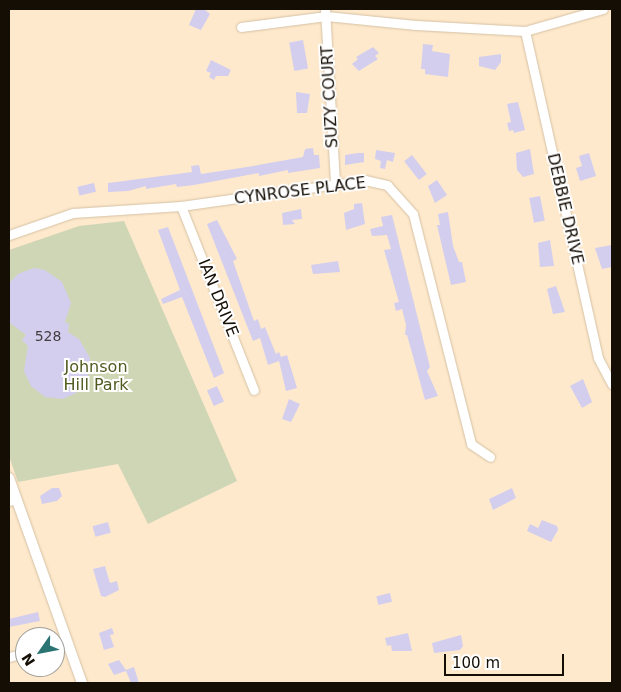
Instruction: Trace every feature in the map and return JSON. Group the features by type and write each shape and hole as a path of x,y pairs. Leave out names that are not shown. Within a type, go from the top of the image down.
{"street":[{"path":"241,27 325,12 416,26 525,31 603,9"},
{"name":"SUZY COURT","path":"325,12 335,185"},
{"name":"DEBBIE DRIVE","path":"525,31 598,358 612,384"},
{"name":"CYNROSE PLACE","path":"9,236 73,213 181,206 365,180 387,185 413,214 471,444 490,457"},
{"name":"IAN DRIVE","path":"181,206 254,390"},
{"path":"9,478 12,500 82,683"}],"green space":[{"name":"Johnson Hill Park","path":"124,221 237,481 148,524 118,464 18,482 9,456 9,250 79,226"}],"building":[{"path":"196,9 204,9 210,14 201,30 189,25"},
{"path":"303,40 308,69 294,71 289,42"},
{"path":"423,44 433,45 432,51 450,54 448,77 425,74 425,69 421,69"},
{"path":"373,47 379,53 375,56 378,59 359,71 352,64 358,59 356,57"},
{"path":"501,54 501,62 495,70 479,66 479,57"},
{"path":"211,60 231,70 228,76 216,76 214,80 209,77 211,73 206,71"},
{"path":"296,92 310,94 307,113 297,113"},
{"path":"518,102 525,130 514,133 513,130 509,131 507,123 511,122 507,104"},
{"path":"313,148 314,155 319,155 320,168 288,173 288,170 259,176 259,173 177,187 176,184 146,189 146,186 128,191 108,192 108,183 192,172 191,166 199,165 201,174 247,167 303,157 305,149"},
{"path":"530,149 534,174 523,177 517,170 516,153"},
{"path":"376,150 395,153 393,162 387,160 385,169 380,168 381,161 375,159"},
{"path":"364,153 364,162 345,165 345,155"},
{"path":"589,153 596,176 580,181 576,168 582,166 579,156"},
{"path":"412,155 427,174 419,180 404,161"},
{"path":"437,180 447,195 435,203 428,186"},
{"path":"94,183 96,192 79,196 77,187"},
{"path":"540,196 545,221 534,223 529,198"},
{"path":"362,203 365,224 346,230 344,213 354,209 354,204"},
{"path":"301,209 302,219 292,220 295,224 283,225 282,213"},
{"path":"448,212 453,246 459,262 462,262 466,282 451,285 437,225 440,225 438,214"},
{"path":"392,215 430,367 427,371 438,396 425,400 407,335 405,335 406,325 402,309 396,311 394,303 399,302 384,250 391,249 387,235 372,236 370,229 383,226 381,217"},
{"path":"217,220 237,259 233,261 254,321 258,319 261,329 265,327 276,354 279,352 281,357 287,355 297,388 286,391 279,361 268,365 260,338 253,341 207,224"},
{"path":"168,227 224,373 214,378 182,297 163,304 161,299 180,290 158,230"},
{"path":"550,240 554,266 540,267 538,243"},
{"path":"612,245 612,267 602,269 595,248"},
{"path":"338,261 340,272 313,274 311,265"},
{"path":"34,268 45,270 62,282 71,303 65,322 69,324 68,332 79,339 90,358 87,382 80,391 63,399 45,397 31,386 24,371 28,346 22,340 26,335 9,322 9,283 18,274"},
{"path":"556,286 565,312 553,314 547,289"},
{"path":"583,379 592,402 582,408 570,386"},
{"path":"217,386 224,402 214,406 207,390"},
{"path":"289,399 300,404 291,422 282,419"},
{"path":"52,488 59,488 62,496 57,501 42,504 40,496"},
{"path":"512,488 516,498 493,510 489,499"},
{"path":"542,520 557,526 558,530 551,542 527,531 530,524 538,528"},
{"path":"108,522 111,533 95,537 93,526"},
{"path":"105,566 110,583 117,581 119,590 105,597 101,596 93,569"},
{"path":"390,593 392,602 378,605 376,596"},
{"path":"38,612 40,621 9,627 9,619"},
{"path":"112,628 114,634 110,635 114,647 104,650 99,633"},
{"path":"408,633 412,651 392,651 391,645 387,646 385,638"},
{"path":"461,635 463,646 460,650 434,653 432,643"},
{"path":"119,660 126,670 134,667 139,683 131,683 126,671 114,675 108,664"}]}
